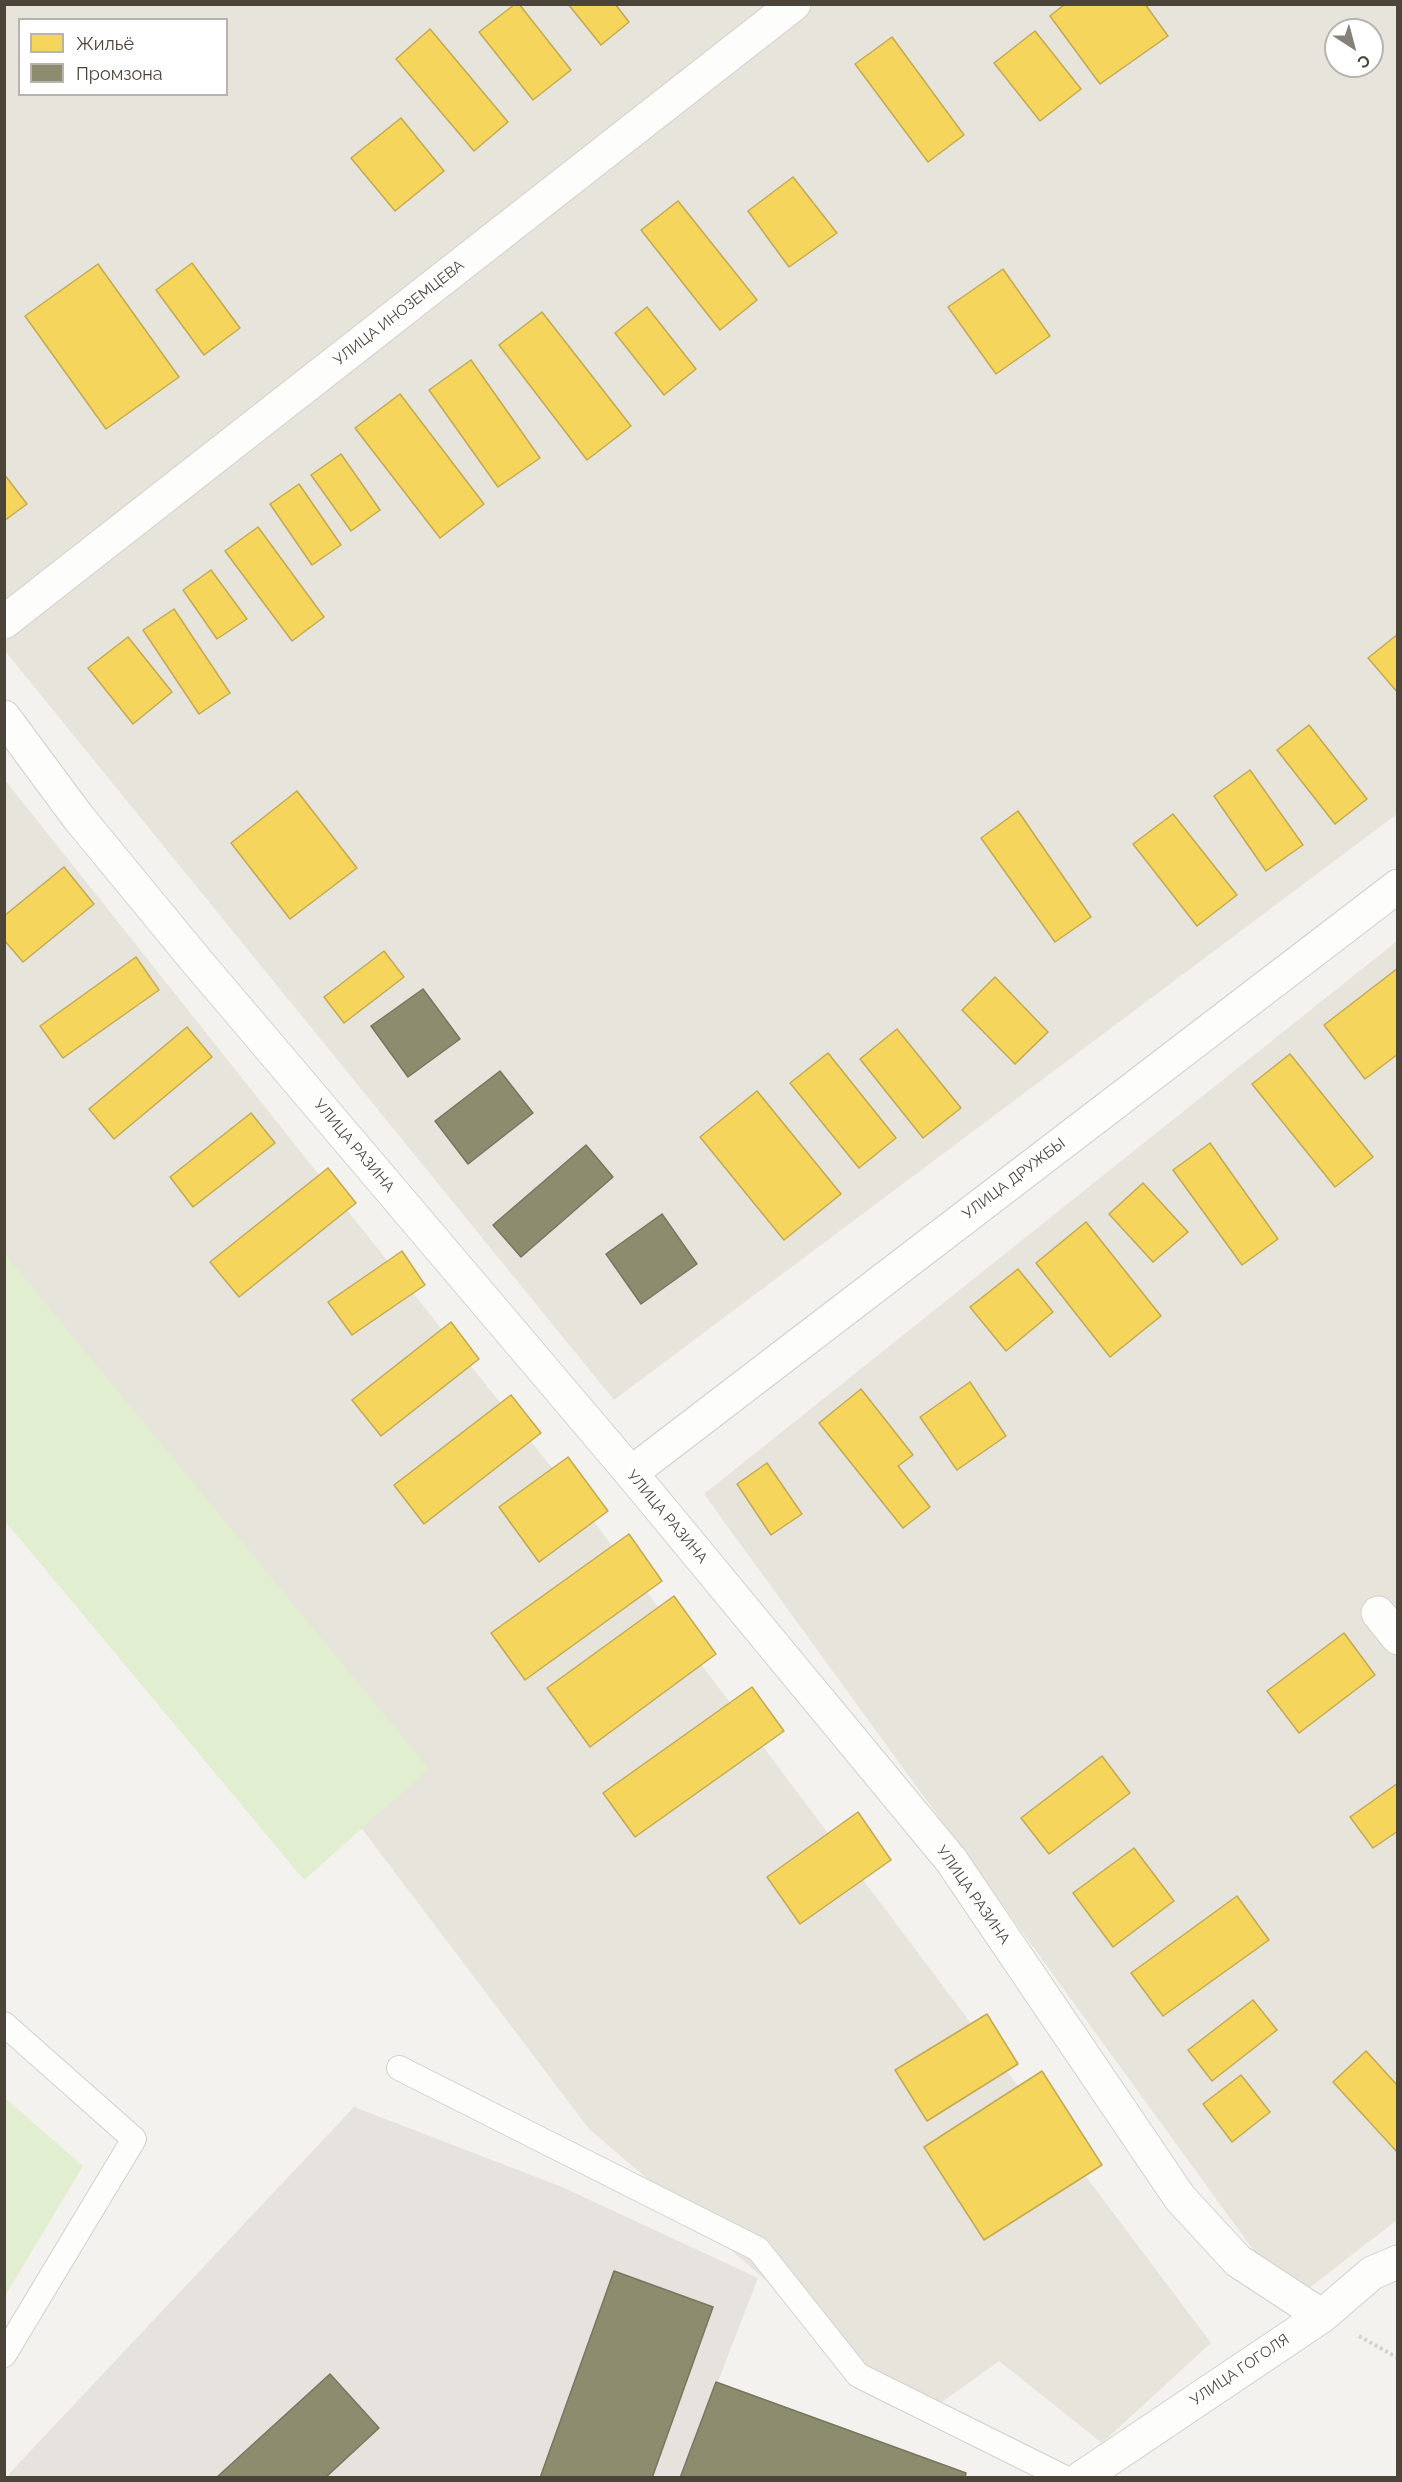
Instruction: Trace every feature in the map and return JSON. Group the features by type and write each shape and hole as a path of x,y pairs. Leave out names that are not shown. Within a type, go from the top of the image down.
{"street":[{"name":"УЛИЦА ИНОЗЕМЦЕВА","path":"4,622 794,4"},
{"name":"УЛИЦА РАЗИНА","path":"4,717 78,817 187,950 631,1473 951,1860 1180,2198 1238,2261 1322,2316"},
{"name":"УЛИЦА ДРУЖБЫ","path":"631,1473 1398,886"},
{"name":"УЛИЦА ГОГОЛЯ","path":"1081,2478 1322,2316 1372,2273 1398,2262"}],"lane":[{"path":"4,2024 134,2139 4,2355"},
{"path":"399,2068 759,2250 858,2375 1065,2478"}],"shaded area":[{"path":"4,5 1397,5 1397,814 614,1400 5,651"},
{"path":"5,780 580,1503 1211,2343 1102,2443 999,2361 924,2415 589,2129 5,1357"},
{"path":"1397,941 1397,2220 1291,2302 704,1494"},
{"path":"354,2107 562,2187 758,2278 681,2477 5,2478"}],"green space":[{"path":"4,1253 429,1769 304,1880 5,1521"},
{"path":"5,2098 83,2166 5,2296"}],"building: Жильё":[{"path":"515,4 519,4 571,70 533,100 479,32"},
{"path":"568,4 615,4 629,22 601,45"},
{"path":"1065,4 1145,4 1168,36 1100,84 1050,16"},
{"path":"430,29 508,122 474,151 396,59"},
{"path":"1035,31 1081,89 1040,121 994,63"},
{"path":"892,37 964,135 928,162 855,64"},
{"path":"401,118 444,171 395,211 351,158"},
{"path":"793,177 837,233 789,267 748,211"},
{"path":"678,201 757,300 720,330 641,230"},
{"path":"192,263 240,328 204,355 156,290"},
{"path":"98,264 179,377 106,429 25,316"},
{"path":"1003,269 1050,336 996,374 948,307"},
{"path":"647,307 696,369 664,395 615,333"},
{"path":"542,312 631,426 587,460 499,345"},
{"path":"471,360 540,458 498,487 429,390"},
{"path":"400,394 484,504 440,538 355,428"},
{"path":"341,454 380,510 351,531 311,475"},
{"path":"4,474 27,504 4,521"},
{"path":"299,484 341,545 312,565 270,504"},
{"path":"258,527 324,617 292,641 225,551"},
{"path":"211,570 247,619 217,639 183,590"},
{"path":"174,609 230,693 199,714 143,630"},
{"path":"1398,634 1398,693 1368,658"},
{"path":"128,637 172,692 133,724 88,668"},
{"path":"1309,725 1367,799 1335,824 1277,750"},
{"path":"1250,770 1303,845 1266,871 1214,796"},
{"path":"297,791 357,868 290,919 231,843"},
{"path":"1018,811 1091,917 1055,942 981,838"},
{"path":"1173,814 1237,895 1197,926 1133,844"},
{"path":"64,867 94,904 23,962 4,940 4,916"},
{"path":"384,951 404,977 344,1023 324,997"},
{"path":"136,957 159,990 63,1058 40,1026"},
{"path":"1398,968 1398,1054 1365,1079 1324,1025"},
{"path":"995,977 1048,1032 1015,1064 962,1010"},
{"path":"187,1027 212,1057 114,1139 89,1109"},
{"path":"897,1029 961,1108 923,1138 860,1059"},
{"path":"828,1053 896,1138 859,1168 790,1083"},
{"path":"1290,1054 1373,1157 1335,1187 1252,1084"},
{"path":"757,1091 841,1194 784,1240 700,1137"},
{"path":"251,1113 275,1143 193,1207 170,1177"},
{"path":"1210,1143 1278,1239 1242,1265 1173,1170"},
{"path":"328,1168 356,1203 239,1297 210,1262"},
{"path":"1143,1183 1188,1232 1153,1262 1109,1214"},
{"path":"1086,1222 1161,1316 1110,1357 1036,1263"},
{"path":"402,1251 425,1285 352,1335 328,1302"},
{"path":"1018,1269 1053,1312 1006,1351 970,1307"},
{"path":"451,1322 479,1359 381,1436 352,1400"},
{"path":"970,1382 1006,1436 957,1470 920,1417"},
{"path":"861,1389 913,1455 898,1466 930,1507 903,1528 819,1423"},
{"path":"511,1395 541,1433 424,1524 394,1485"},
{"path":"568,1457 608,1511 539,1562 499,1507"},
{"path":"767,1463 802,1514 771,1535 737,1484"},
{"path":"629,1534 662,1581 525,1680 491,1633"},
{"path":"674,1596 716,1654 590,1747 547,1688"},
{"path":"1344,1633 1375,1675 1299,1733 1267,1691"},
{"path":"752,1687 784,1731 635,1837 603,1793"},
{"path":"1102,1756 1130,1793 1049,1854 1021,1818"},
{"path":"1398,1783 1398,1831 1373,1848 1350,1817"},
{"path":"858,1812 891,1860 800,1924 767,1877"},
{"path":"1134,1848 1174,1901 1113,1947 1073,1893"},
{"path":"1237,1896 1269,1940 1163,2016 1131,1973"},
{"path":"1253,2000 1277,2030 1212,2081 1188,2050"},
{"path":"987,2014 1018,2064 927,2121 895,2070"},
{"path":"1366,2051 1398,2086 1398,2153 1333,2082"},
{"path":"1042,2071 1102,2165 984,2240 924,2147"},
{"path":"1241,2075 1270,2112 1232,2142 1203,2104"}],"building: Промзона":[{"path":"423,989 460,1039 408,1077 371,1026"},
{"path":"500,1071 533,1113 468,1164 435,1121"},
{"path":"586,1145 613,1177 521,1257 493,1225"},
{"path":"662,1214 697,1264 641,1304 606,1254"},
{"path":"614,2271 713,2307 652,2478 540,2478"},
{"path":"330,2374 379,2428 325,2478 216,2478"},
{"path":"716,2382 966,2473 965,2478 680,2478"}]}
